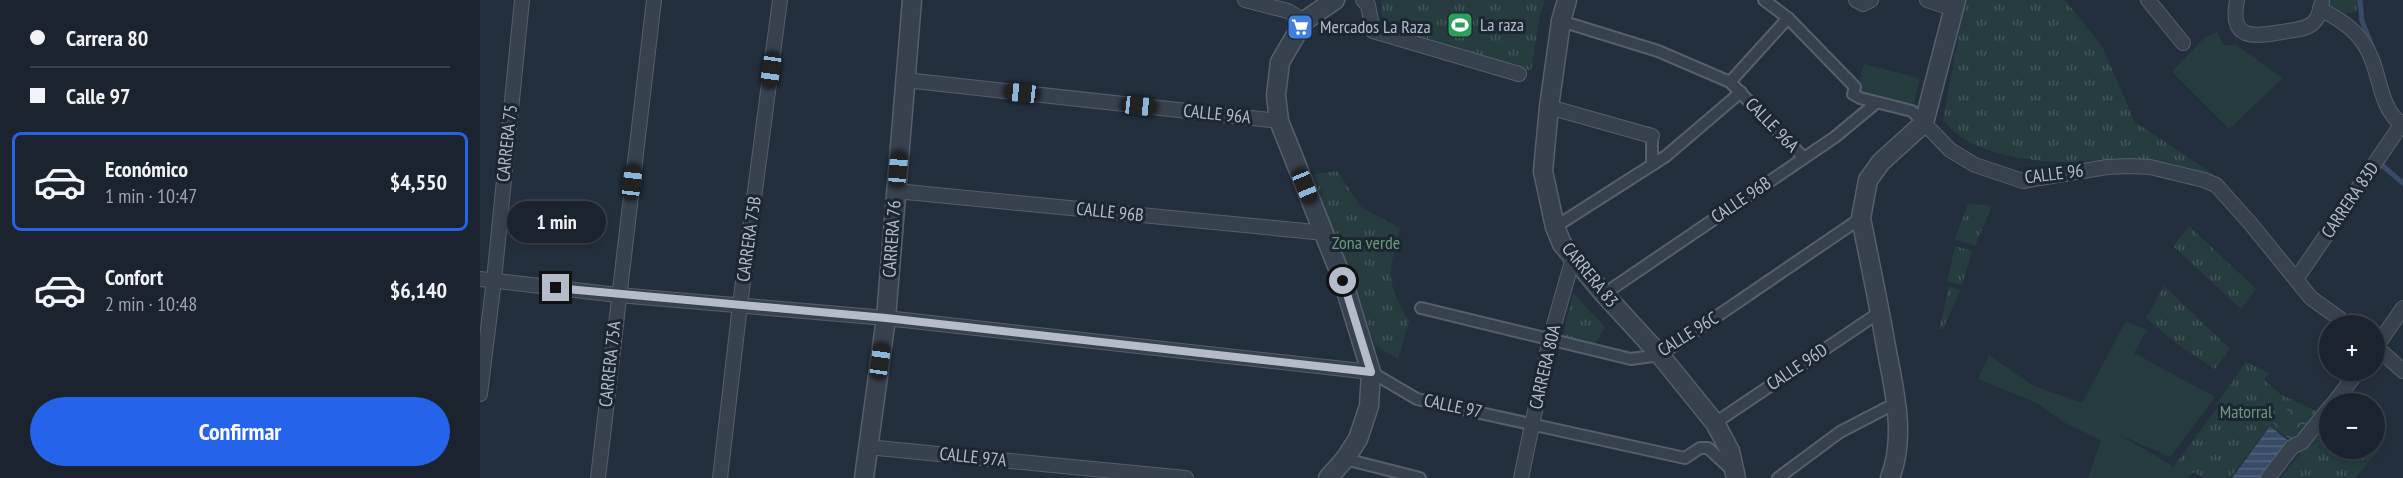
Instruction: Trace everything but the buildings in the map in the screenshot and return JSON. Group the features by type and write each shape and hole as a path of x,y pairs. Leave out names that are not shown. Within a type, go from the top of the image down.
{"street":[{"name":"CARRERA 75","path":"480,394 487,279 522,0"},
{"name":"CARRERA 75A","path":"598,478 654,0"},
{"name":"CARRERA 75B","path":"720,478 740,304 780,0"},
{"name":"CARRERA 76","path":"864,478 886,318 912,0"},
{"path":"1252,0 1288,11 1304,21"},
{"path":"1328,478 1345,459 1358,439 1366,418 1371,372 1343,281 1279,121 1275,95 1280,62 1304,21 1335,0"},
{"path":"1364,0 1368,5 1372,31 1520,74"},
{"name":"CARRERA 83","path":"1568,0 1561,21 1548,107 1543,171 1555,226 1562,244 1660,355 1715,423 1730,451 1736,476"},
{"name":"CALLE 96","path":"1764,0 1788,18 1855,87 1853,94 1876,103 1912,111 1950,150 1975,165 2023,181 2107,167 2130,166 2150,167 2210,183 2222,190 2312,298 2335,315"},
{"path":"1856,0 1863,4 1871,0"},
{"path":"1890,478 1895,464 1898,438 1896,403 1861,218 1868,180 1881,162 1924,123 1955,4 1927,0"},
{"path":"2148,0 2183,43"},
{"path":"2237,0 2235,12 2237,25 2242,31 2255,36 2307,27 2314,22 2321,4 2346,24 2365,45 2391,116 2402,123"},
{"name":"CALLE 96A","path":"1730,82 1788,18"},
{"name":"CALLE 96A","path":"1561,21 1658,51 1730,82 1803,158"},
{"name":"CALLE 96A","path":"905,80 1279,121"},
{"name":"CALLE 96A","path":"1652,165 1666,156 1741,92"},
{"name":"CALLE 96B","path":"1604,294 1835,137 1876,103"},
{"path":"1548,107 1652,136 1652,165 1555,226"},
{"name":"CARRERA 83D","path":"2297,278 2402,123"},
{"name":"CALLE 96B","path":"896,192 1325,233"},
{"name":"CALLE 96C","path":"1421,308 1630,359 1660,355 1861,218"},
{"name":"CARRERA 80A","path":"1521,478 1550,339 1574,258"},
{"name":"CALLE 97","path":"487,279 618,295 886,318 1371,372 1417,399 1685,458 1700,448 1708,448 1736,476"},
{"path":"2385,333 2403,308"},
{"name":"CALLE 96D","path":"1715,423 1880,312"},
{"path":"2385,356 2403,371"},
{"path":"2341,393 2351,381"},
{"path":"1778,478 1840,432 1896,403"},
{"path":"2268,478 2292,447 2302,442 2319,421"},
{"name":"CALLE 97A","path":"867,447 1186,478"},
{"path":"1345,459 1420,478"}],"green space":[{"path":"1382,0 1545,0 1540,15 1531,71 1400,34 1384,20 1381,11"},
{"path":"1965,0 2065,0 2102,46 2135,122 2213,174 2168,164 2134,160 2062,162 2032,160 1985,149 1960,136 1943,121"},
{"path":"2329,0 2359,0 2356,12 2341,14 2328,6"},
{"path":"2217,32 2223,45 2236,45 2283,78 2229,129 2172,72 2204,38"},
{"path":"1864,64 1920,78 1913,108 1856,94"},
{"name":"Zona verde","path":"1337,171 1361,207 1400,228 1391,266 1391,276 1395,295 1409,321 1398,359 1375,345 1309,175"},
{"path":"1968,204 1992,206 1975,246 1955,239"},
{"path":"2189,226 2256,289 2241,309 2173,246"},
{"path":"1955,246 1972,251 1962,285 1947,282"},
{"path":"1949,286 1960,290 1943,329 1939,329"},
{"path":"2164,286 2230,349 2215,369 2177,344 2146,318"},
{"path":"1573,293 1605,327 1593,347 1562,339"},
{"path":"2126,321 2147,330 2134,353 2215,397 2170,457 2118,434 2182,471 2189,478 2088,478 2101,440 2065,423 2037,403 1978,379 1989,355 2032,385 2082,403"},
{"name":"Matorral","path":"2246,362 2269,373 2264,380 2280,394 2293,400 2280,420 2270,425 2230,478 2204,478 2194,472 2189,477 2174,466 2218,407 2216,405"},
{"path":"2293,400 2318,412 2300,438 2292,441 2270,425 2280,420"},
{"path":"2319,430 2319,459 2371,459 2355,478 2280,478"}],"water":[{"path":"2270,426 2290,442 2264,478 2232,478"}],"waterway":[{"path":"2360,0 2362,21 2372,46"},
{"path":"2377,161 2403,183"}],"place":[{"name":"La raza","path":"1460,25"},
{"name":"Mercados La Raza","path":"1300,27"}],"route":[{"path":"556,288 886,318 1371,372 1343,281"}]}
